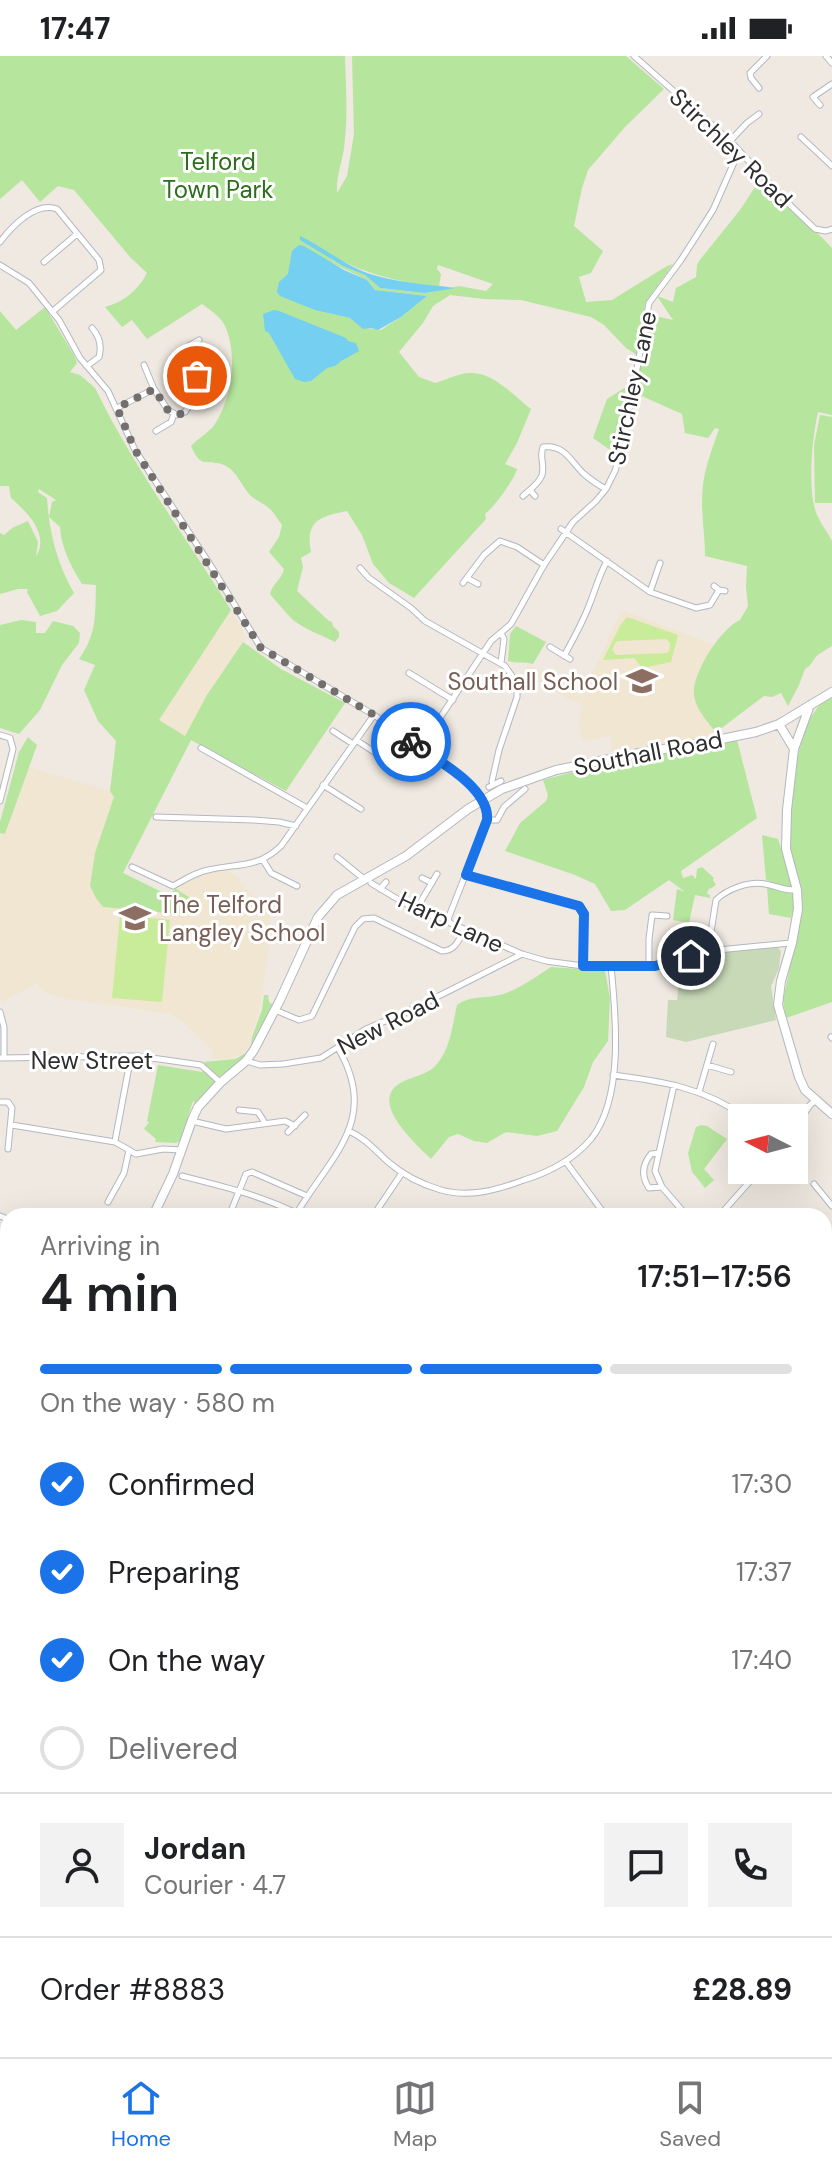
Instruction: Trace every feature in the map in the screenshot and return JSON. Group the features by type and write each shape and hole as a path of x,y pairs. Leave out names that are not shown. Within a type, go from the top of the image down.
{"main road":[{"name":"Southall Road","path":"158,1208 178,1175 181,1150 198,1107 246,1061 265,1031 318,917 337,895 367,881 484,799 510,785 556,770 756,732 779,724 832,692"},
{"path":"810,704 794,749 787,810 786,849 797,890 798,909 778,1005 805,1090 832,1114"},
{"path":"779,724 794,749"}],"street":[{"name":"Stirchley Road","path":"634,56 730,141 815,229 832,229"},
{"path":"826,56 832,63"},
{"path":"759,88 750,73 759,62 770,58"},
{"path":"820,105 813,97 832,84"},
{"path":"730,141 759,114"},
{"path":"801,137 832,166"},
{"name":"Stirchley Lane","path":"420,748 482,653 511,624 563,531 606,489 623,445 649,303 713,210 739,151"},
{"path":"0,242 17,224 45,206 57,209 99,260 101,270 52,312"},
{"path":"44,262 77,234"},
{"path":"0,265 29,283 52,312 80,358 108,391 135,450 261,648 374,715 466,781 484,799 487,820 448,919"},
{"path":"87,366 99,357 101,348 97,333 92,328"},
{"path":"144,365 154,389 168,410 181,414 187,410 194,396 198,370 197,362 187,347 199,340"},
{"path":"117,408 154,389"},
{"path":"156,431 171,422 174,414"},
{"path":"523,496 542,474 540,452 548,446 569,456 584,474 606,489"},
{"path":"530,490 535,496"},
{"path":"563,531 650,592 701,608 710,605 719,589"},
{"path":"478,584 465,581 499,539 544,565"},
{"path":"550,647 567,657 607,561"},
{"path":"650,592 660,563"},
{"path":"360,568 425,621 501,663 514,679 517,697 499,750 491,786 501,781"},
{"path":"501,633 504,639 501,663"},
{"path":"409,673 453,700"},
{"path":"132,867 173,886 207,870 263,860 281,846 374,715"},
{"path":"333,731 388,761"},
{"path":"0,735 10,738 13,749 0,801"},
{"path":"201,748 307,808"},
{"path":"323,785 361,809"},
{"path":"487,820 497,820 503,806 525,789"},
{"path":"156,817 254,820 296,826"},
{"name":"Harp Lane","path":"337,857 380,889 522,954"},
{"path":"263,860 271,873 297,886"},
{"path":"417,908 437,874"},
{"path":"466,875 579,906 584,914 583,966"},
{"path":"422,878 432,883"},
{"name":"Harp Lane","path":"380,889 386,882"},
{"path":"708,951 716,900 721,895 735,888 764,883 788,891 797,890"},
{"path":"649,966 652,915 667,916"},
{"path":"275,1010 299,1020 313,1015 361,920 374,918 442,951 456,946 464,930"},
{"path":"522,954 583,966 649,966 708,951 792,943"},
{"name":"New Road","path":"246,1061 260,1065 321,1058 366,1029 405,1013 522,954"},
{"path":"349,1131 371,1144 402,1173 418,1182 450,1192 472,1193 508,1186 566,1162 595,1133 606,1110 613,1075 615,1023 611,966"},
{"path":"0,1012 4,1027 2,1058"},
{"path":"699,1092 713,1044"},
{"path":"300,1208 349,1131 354,1108 354,1086 338,1048"},
{"path":"115,1142 131,1056"},
{"name":"New Street","path":"2,1058 131,1056 201,1065 220,1083"},
{"path":"707,1065 731,1072"},
{"path":"613,1075 674,1085 699,1092 728,1106"},
{"path":"674,1085 655,1171 662,1187 680,1208"},
{"path":"808,1108 816,1100"},
{"path":"0,1102 11,1104 8,1149"},
{"path":"239,1110 258,1112 265,1123"},
{"path":"288,1132 305,1115"},
{"path":"192,1120 226,1129 285,1121 295,1126"},
{"path":"12,1125 115,1142 136,1154 163,1149 181,1150"},
{"path":"108,1202 124,1173 129,1150"},
{"path":"659,1153 651,1154 643,1171 649,1188 662,1187"},
{"path":"566,1162 600,1208"},
{"path":"233,1208 246,1174 252,1172 307,1196"},
{"path":"378,1208 402,1173"},
{"path":"178,1175 241,1190 283,1208"},
{"path":"726,1208 748,1184"},
{"path":"814,1184 832,1206"}],"shaded area":[{"path":"231,610 246,638 207,695 185,737 159,720"},
{"name":"Southall School","path":"622,610 715,645 698,671 694,695 700,712 717,734 613,754 610,736 583,741 578,725 580,703 523,672 528,664 581,697"},
{"name":"The Telford Langley School","path":"27,767 110,791 114,797 95,853 94,868 123,873 170,896 175,888 189,879 228,871 263,903 272,929 259,1012 250,1045 241,1055 209,1059 213,1051 181,1020 170,1014 59,997 41,990 37,983 3,1002 0,997 0,833 6,834"}],"green space":[{"name":"Telford Town Park","path":"0,56 345,56 346,125 337,193 347,176 354,134 352,56 626,56 664,89 625,127 588,170 574,226 603,251 591,273 579,277 586,302 612,300 673,264 645,303 637,355 591,317 521,300 450,295 433,306 399,352 419,377 435,383 463,374 480,374 503,386 531,409 505,464 517,469 504,493 485,514 486,519 414,598 389,583 373,564 362,535 347,511 329,515 317,522 310,533 311,552 301,558 303,567 297,591 332,622 339,632 335,642 296,623 270,594 284,569 269,552 279,537 282,525 274,513 250,495 230,469 202,461 191,446 215,424 226,402 232,363 229,337 221,320 202,304 147,339 132,320 122,327 105,307 130,294 147,273 74,190 58,186 40,202 22,180 0,199","holes":["333,256 371,273 411,283 439,287 441,274 438,265 493,284 486,291 459,286 425,293 380,288 365,275 332,260","332,263 367,280 375,290 427,296 381,330 361,327 350,318 328,313"]},
{"path":"759,181 799,214 832,248 832,415 818,412 811,467 815,509 832,541 832,646 805,669 788,706 781,693 764,696 717,734 697,706 694,686 709,652 725,632 740,620 748,606 747,566 705,556 703,485 719,429 715,428 708,438 685,433 682,414 635,393 646,314 673,320 657,296 673,302 676,288 696,277 699,261"},
{"path":"45,307 74,355 77,363 70,372 80,375 95,388 143,473 231,610 159,720 185,736 207,695 243,642 281,669 345,703 286,791 191,740 123,873 170,896 175,888 196,902 189,915 103,907 90,886 95,853 114,797 110,791 116,741 98,721 84,690 95,665 79,659 92,633 96,585 82,584 64,549 60,527 49,517 55,547 74,593 57,611 40,616 28,589 0,594 0,533 4,535 28,521 38,542 36,557 40,548 35,524 11,498 9,486 0,486 0,311 16,330","holes":["39,489 56,500 52,502 49,517 47,498 38,492"]},
{"path":"629,385 613,452 593,438 607,399"},
{"path":"820,415 832,417 832,503 815,503 814,445"},
{"path":"627,617 678,635 671,662 642,668 634,658 603,660","holes":["666,639 670,643 667,653 616,655 612,650 618,641"]},
{"path":"21,620 36,622 36,633 45,633 53,621 73,626 80,633 79,643 62,665 40,710 19,734 0,728 0,625"},
{"path":"516,626 546,642 533,664 508,661 510,634"},
{"path":"832,693 832,1002 786,1018 783,1000 801,917 802,891 790,850 798,754 808,721 825,697"},
{"path":"28,737 37,745 5,834 0,833 0,822 19,752"},
{"path":"737,740 757,818 681,871 683,878 692,875 696,879 697,869 702,867 714,878 716,885 709,888 707,894 710,898 695,895 689,923 673,920 677,889 685,892 669,880 625,910 611,911 595,884 505,851 520,823 546,801 548,795 543,780 584,769"},
{"path":"762,835 778,839 794,889 766,880"},
{"path":"767,887 795,892 797,897 791,918 769,914"},
{"path":"120,915 170,920 162,1002 112,998"},
{"path":"776,946 781,951 779,968 771,986 776,1020 686,1042 666,1037 668,1000 677,1000 680,972 702,963 715,953"},
{"path":"551,967 605,971 610,998 608,1041 593,1062 584,1087 557,1131 537,1136 506,1132 487,1143 458,1134 449,1137 431,1159 396,1120 389,1098 393,1089 437,1064 448,1043 457,1005 468,999 506,993"},
{"path":"264,995 268,995 273,1005 258,1045 198,1107 193,1101 180,1141 155,1142 156,1139 144,1129 149,1122 158,1065 202,1072 206,1068 204,1062 235,1059 246,1053 262,1010"},
{"path":"701,1125 727,1139 704,1169 714,1180 705,1188 692,1172 688,1153 696,1127"}],"water":[{"path":"300,236 367,273 455,288 425,293 380,288 365,275 343,266 300,240"},
{"path":"299,245 367,280 375,290 427,296 401,317 378,330 363,329 350,318 315,310 277,292 279,282 288,274 292,251"},
{"path":"274,310 346,338 356,343 359,351 327,368 311,381 295,379 265,331 263,314"}],"way so far":[{"path":"197,376 194,396 187,410 181,414 169,412 154,389 117,408 132,445 261,648 374,715 411,742"}],"place":[{"name":"Southall School","path":"642,681"},
{"name":"The Telford Langley School","path":"135,918"}],"route":[{"path":"411,742 466,781 484,799 487,820 466,875 579,906 584,914 583,966 655,966 691,956"}]}
